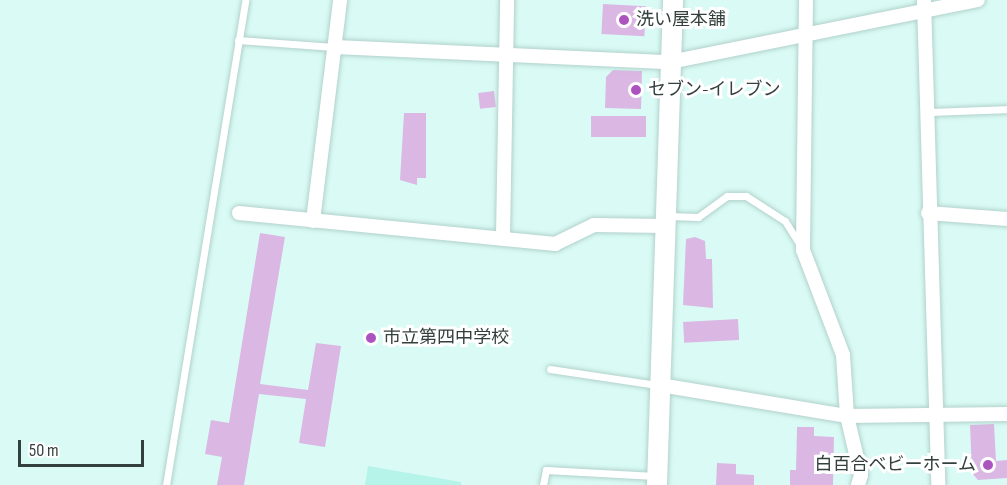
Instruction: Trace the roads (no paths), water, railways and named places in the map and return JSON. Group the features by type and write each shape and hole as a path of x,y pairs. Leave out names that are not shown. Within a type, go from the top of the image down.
{"street":[{"path":"313,221 340,0"},
{"path":"503,237 507,0"},
{"path":"657,481 673,0"},
{"path":"806,0 803,250 843,355 847,416 861,475 858,485"},
{"path":"335,47 670,62 805,33 923,4 978,0"},
{"path":"923,4 938,485"},
{"path":"239,213 503,237 555,244 594,225 665,221"},
{"path":"928,213 1007,219"},
{"path":"660,385 847,416 935,413 1007,414"}],"lane":[{"path":"166,485 245,0"},
{"path":"238,40 335,47"},
{"path":"925,112 1007,109"},
{"path":"665,221 698,217 727,196 746,196 785,221 803,250"},
{"path":"550,369 660,385"},
{"path":"543,485 546,470 657,481"}],"place":[{"name":"洗い屋本舗","path":"624,20"},
{"name":"セブン-イレブン","path":"636,90"},
{"name":"市立第四中学校","path":"371,338"},
{"name":"白百合ベビーホーム","path":"988,465"}]}
